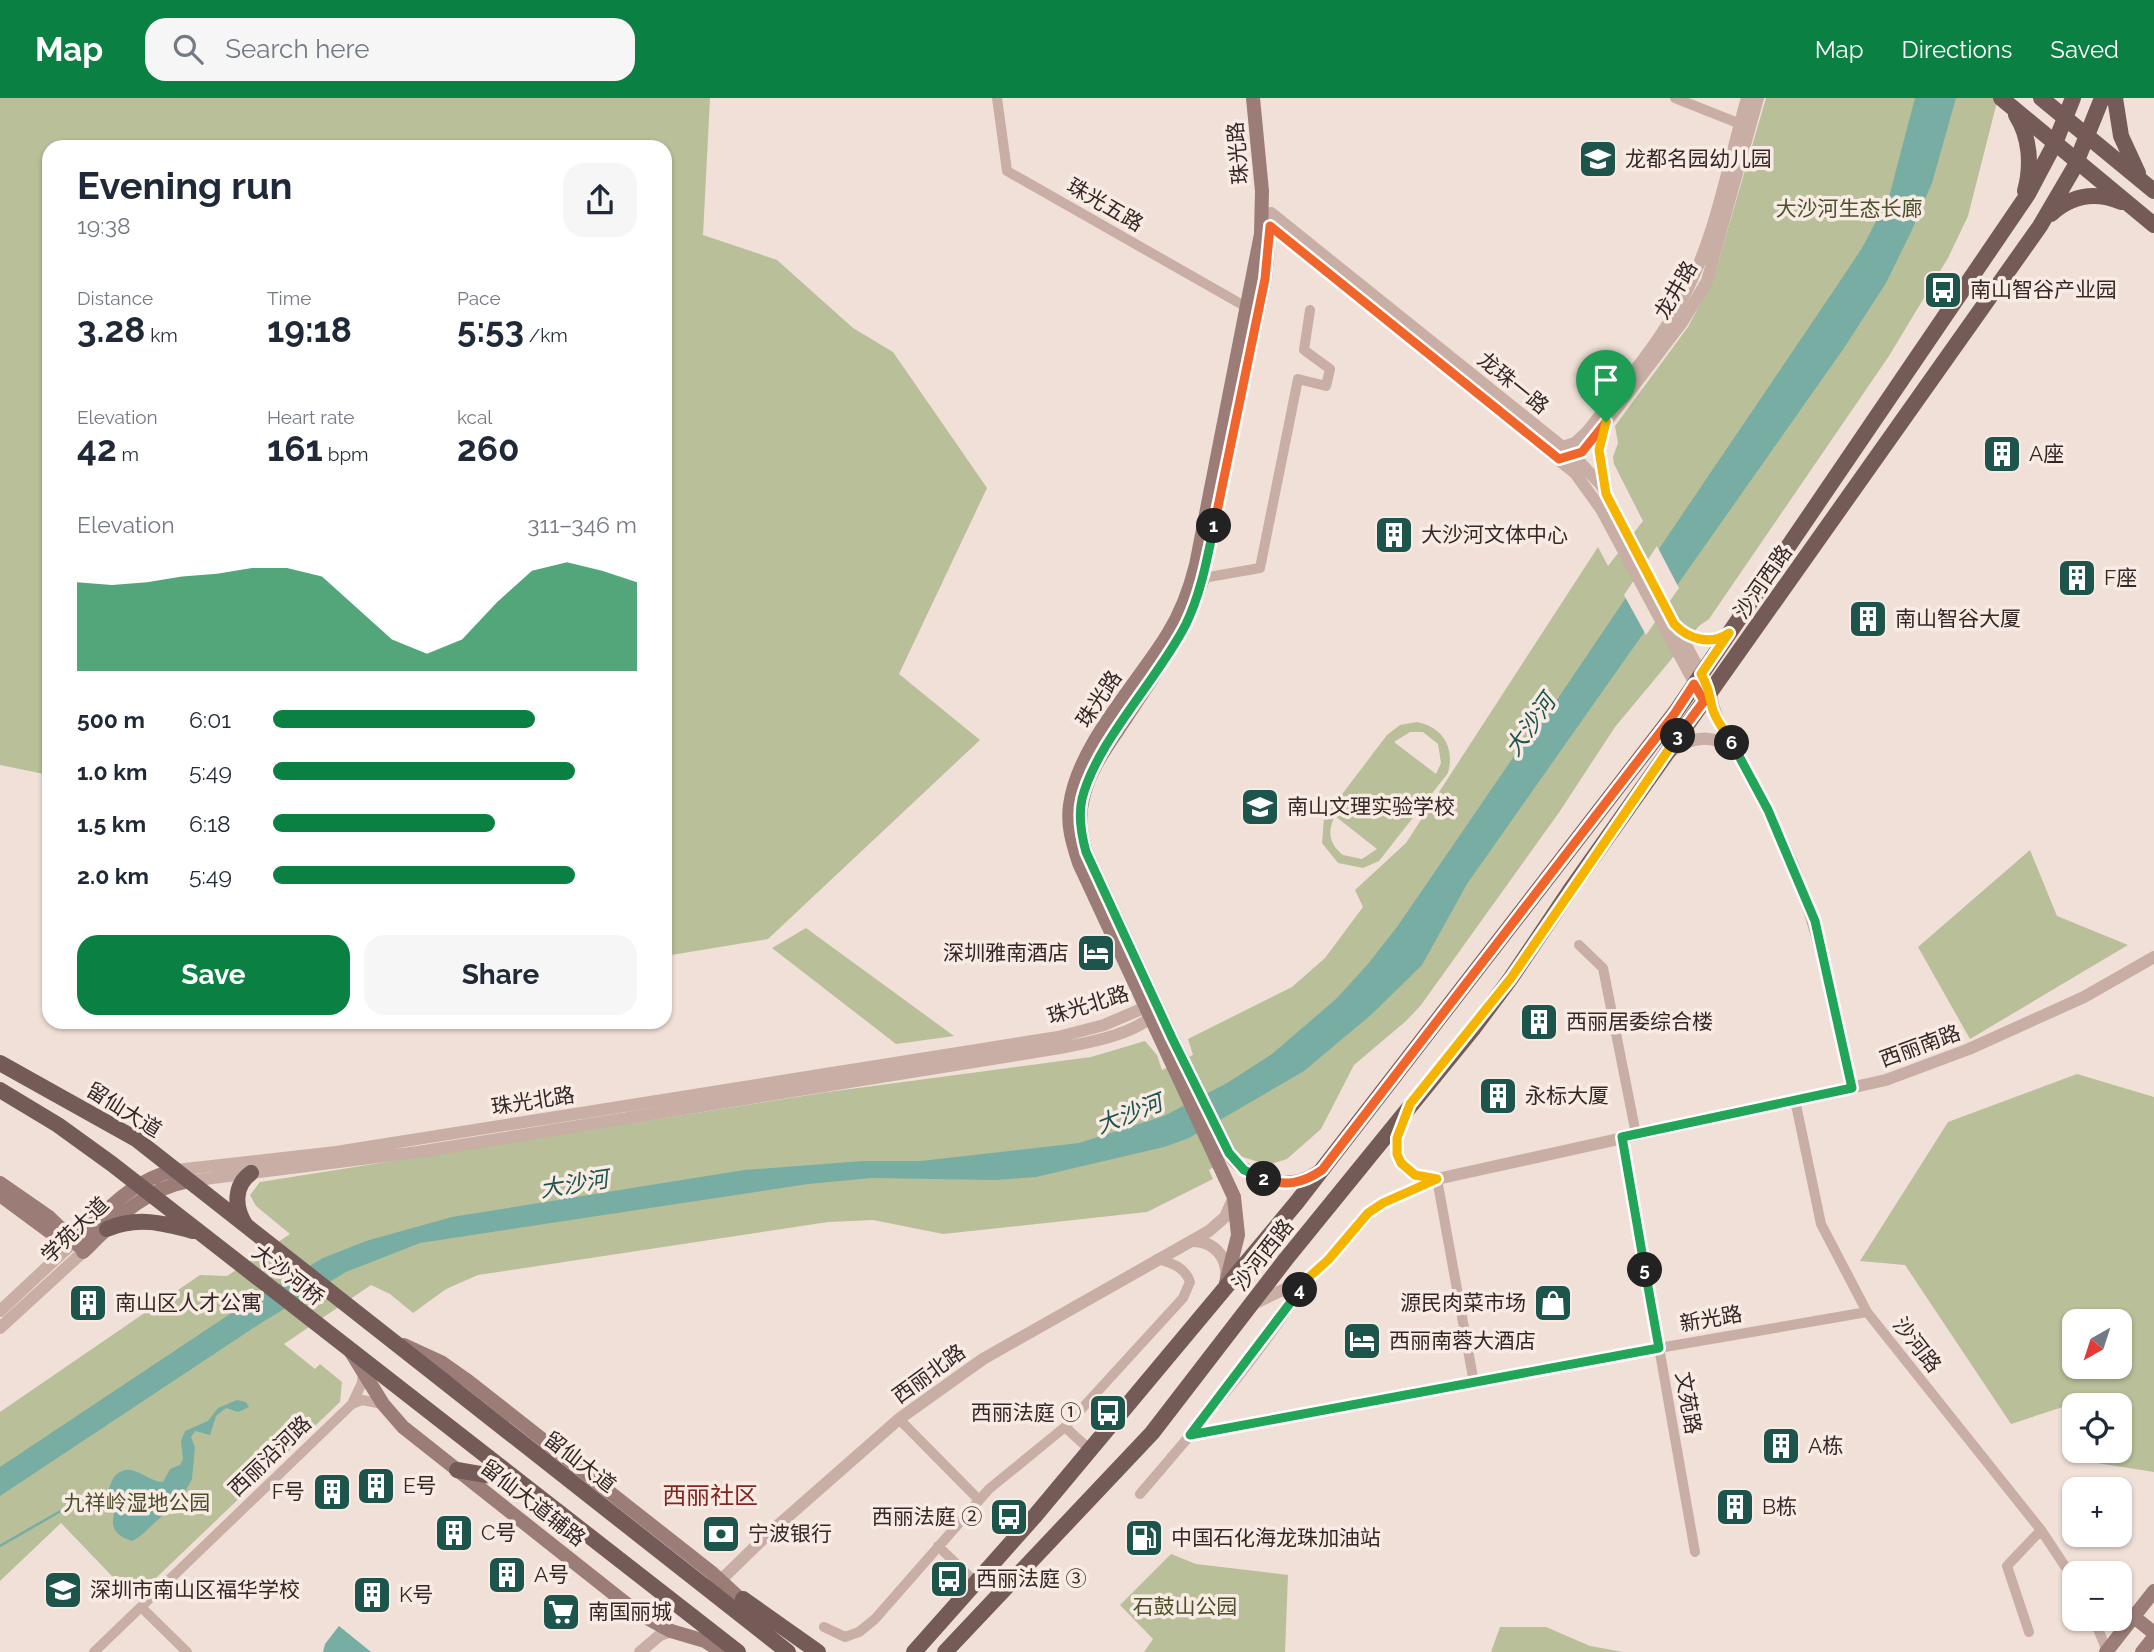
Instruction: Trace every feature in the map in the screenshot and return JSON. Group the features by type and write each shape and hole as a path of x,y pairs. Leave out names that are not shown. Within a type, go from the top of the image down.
{"main road":[{"name":"珠光路","path":"1226,1283 1238,1235 1234,1197 1223,1156 1079,863 1071,836 1069,807 1077,778 1087,758 1168,634 1190,589 1268,219 1253,98"},
{"name":"珠光路","path":"1152,1012 1086,852 1080,816 1082,799 1093,773 1176,642 1203,578 1265,279 1268,219 1261,98"},
{"path":"2041,98 2150,187"},
{"name":"沙河西路","path":"914,1652 1090,1450 1322,1170 1675,713 2020,206 2055,143 2073,98"},
{"name":"沙河西路","path":"945,1652 1137,1450 1511,978 1663,758 1709,700 2040,226 2078,162 2102,98"},
{"path":"2115,98 2118,124 2127,153 2150,187"},
{"path":"2005,101 2154,225"},
{"path":"2005,101 2019,119 2029,149 2029,175 2020,206"},
{"path":"2040,226 2061,205 2089,195 2112,198 2140,214"},
{"name":"留仙大道","path":"0,1063 136,1139 249,1228"},
{"path":"0,1090 66,1131 199,1233"},
{"name":"珠光路","path":"1223,1156 1255,1176 1283,1184 1310,1178 1322,1170"},
{"name":"学苑大道","path":"76,1246 144,1189 176,1170"},
{"path":"249,1228 238,1210 237,1197 242,1182 251,1173"},
{"name":"学苑大道","path":"76,1246 107,1229 144,1189 190,1181"},
{"path":"0,1183 76,1246"},
{"path":"0,1195 76,1246"},
{"path":"107,1229 130,1222 151,1221 199,1233"},
{"name":"大沙河桥","path":"249,1228 346,1305"},
{"name":"大沙河桥","path":"199,1233 350,1350"},
{"name":"留仙大道","path":"346,1305 788,1652"},
{"path":"387,1337 454,1371 743,1599 818,1652"},
{"path":"350,1350 738,1652"},
{"name":"留仙大道辅路","path":"350,1350 383,1404 403,1427 654,1624 705,1641 722,1652"},
{"path":"457,1470 518,1480"},
{"path":"2107,1652 2154,1591"},
{"path":"743,1599 772,1640"},
{"path":"2134,1617 2154,1635 2142,1652"}],"street":[{"name":"珠光五路","path":"997,98 1007,171 1248,308"},
{"path":"1675,98 1745,126"},
{"name":"龙井路","path":"1574,456 1585,449 1683,321 1707,281 1745,126 1746,98"},
{"name":"龙井路","path":"1560,453 1587,432 1665,328 1685,294 1703,252 1745,126 1758,98"},
{"name":"龙珠一路","path":"1268,219 1560,453 1595,500 1698,679 1776,828 1815,921 1852,1088"},
{"path":"1203,578 1260,568 1297,379 1326,386 1329,369 1304,350 1310,310"},
{"path":"1606,422 1601,435 1599,454 1606,494"},
{"name":"龙珠一路","path":"1560,453 1574,456 1592,473 1606,494 1674,624 1698,679"},
{"path":"1674,624 1684,633 1699,639 1718,639 1729,633"},
{"path":"1663,758 1683,744 1702,738 1720,742 1738,754"},
{"path":"1579,945 1603,968 1636,1134"},
{"name":"西丽南路","path":"1249,1306 1308,1278 1328,1260 1374,1208 1437,1179 1886,1080 1969,1049 2084,997 2154,957"},
{"name":"珠光北路","path":"176,1170 336,1152 1058,1037 1152,1012"},
{"name":"珠光北路","path":"190,1181 418,1152 1060,1048 1107,1037 1152,1012"},
{"name":"沙河路","path":"1795,1100 1821,1224 1867,1312 2041,1530 2062,1562"},
{"path":"1410,1104 1397,1138 1397,1154 1401,1163 1415,1175 1437,1179 1474,1383"},
{"name":"文苑路","path":"1622,1137 1695,1552"},
{"name":"西丽北路","path":"721,1580 767,1535 899,1419 983,1359 1218,1225 1230,1209 1234,1197"},
{"path":"1190,1241 1204,1242 1217,1250 1225,1263 1226,1283"},
{"name":"学苑大道","path":"0,1311 76,1246"},
{"name":"学苑大道","path":"0,1328 76,1246"},
{"path":"824,1627 845,1637 859,1632 875,1619 979,1500 1065,1427 1188,1290 1190,1282 1184,1271 1157,1259"},
{"path":"1140,1494 1190,1435 1292,1304 1308,1278"},
{"name":"珠光路","path":"1216,1299 1226,1283"},
{"name":"新光路","path":"1190,1435 1867,1312"},
{"name":"西丽沿河路","path":"94,1652 352,1404 363,1372"},
{"path":"352,1404 372,1400 383,1404"},
{"path":"899,1419 979,1500"},
{"path":"1065,1427 1090,1450"},
{"path":"2029,1632 2007,1566 2041,1530"},
{"path":"937,1546 976,1583"},
{"path":"141,1607 187,1652"},
{"path":"652,1642 654,1624"},
{"path":"640,1652 671,1631"},
{"path":"2099,1631 2107,1652"}],"green space":[{"path":"0,98 710,98 703,235 777,260 853,328 893,352 987,488 899,674 980,740 768,939 672,955 672,140 42,140 42,774 0,765"},
{"name":"大沙河生态长廊","path":"1766,98 1998,98 1968,216 1948,258 1889,356 1709,619 1699,626 1615,727 1560,811 1421,1005 1354,1065 1321,1129 1287,1159 1268,1165 1233,1154 1209,1170 1213,1179 1147,1212 943,1234 873,1220 828,1222 478,1275 446,1289 413,1313 390,1294 371,1285 284,1344 315,1369 320,1364 342,1382 340,1402 134,1599 61,1523 0,1581 0,1412 200,1275 227,1276 290,1234 256,1206 250,1195 260,1182 828,1092 1091,1057 1145,1041 1157,1055 1162,1070 1193,1055 1188,1039 1292,987 1325,958 1363,907 1355,890 1406,843 1598,547 1608,566 1643,521 1614,464 1613,457 1618,443 1615,426 1688,327 1714,277"},
{"path":"1417,722 1440,734 1450,755 1448,773 1379,861 1363,868 1338,863 1322,843 1324,818 1387,735 1400,725","holes":["1410,732 1423,732 1438,744 1441,763 1436,774 1394,742","1335,816 1377,849 1362,859 1343,855 1331,837"]},
{"path":"2030,850 2057,916 2128,945 1970,1039 1918,947"},
{"path":"806,928 954,1036 896,1044 772,948"},
{"path":"2077,1074 2154,1097 2154,1472 2097,1463 2132,1463 2132,1393 2062,1393 2062,1407 2011,1424 1905,1265 1860,1261 1948,1122"},
{"name":"石鼓山公园","path":"1171,1554 1196,1564 1288,1575 1285,1652 1144,1652 1153,1639 1120,1605"},
{"path":"1500,1627 1546,1627 1590,1646 1623,1652 1491,1652"}],"water":[{"path":"1915,98 1956,98 1932,183 1886,283 1844,348 1467,884 1422,965 1372,1014 1304,1071 1189,1138 1164,1147 1036,1177 996,1180 872,1178 808,1184 420,1243 346,1272 261,1323 0,1496 0,1467 242,1306 323,1258 366,1241 452,1217 744,1170 863,1161 921,1161 1079,1143 1164,1116 1227,1083 1272,1054 1336,999 1397,927 1545,711 1550,710 1828,299 1862,248 1889,197"},
{"path":"237,1400 246,1402 249,1407 238,1412 226,1408 216,1416 210,1435 195,1431 191,1437 195,1447 192,1479 186,1490 186,1503 175,1513 173,1510 162,1516 137,1538 132,1541 119,1534 113,1524 114,1514 108,1507 82,1504 72,1507 71,1503 88,1496 106,1495 114,1477 122,1471 133,1471 163,1482 170,1469 180,1465 183,1459 181,1441 185,1431 208,1421 218,1408"},
{"path":"339,1626 371,1652 323,1652 325,1644"}],"pier":[{"path":"1657,546 1679,588 1646,635 1624,595"}],"waterway":[{"path":"0,1546 71,1505"}],"place":[{"name":"龙都名园幼儿园","path":"1598,159"},
{"name":"南山智谷产业园","path":"1943,290"},
{"name":"A座","path":"2002,454"},
{"name":"大沙河文体中心","path":"1394,535"},
{"name":"F座","path":"2077,578"},
{"name":"南山智谷大厦","path":"1868,619"},
{"name":"南山文理实验学校","path":"1260,807"},
{"name":"深圳雅南酒店","path":"1096,953"},
{"name":"西丽居委综合楼","path":"1539,1022"},
{"name":"永标大厦","path":"1498,1096"},
{"name":"南山区人才公寓","path":"88,1303"},
{"name":"源民肉菜市场","path":"1553,1303"},
{"name":"西丽南蓉大酒店","path":"1362,1341"},
{"name":"西丽法庭 ①","path":"1108,1413"},
{"name":"A栋","path":"1781,1446"},
{"name":"E号","path":"376,1486"},
{"name":"F号","path":"332,1492"},
{"name":"B栋","path":"1735,1507"},
{"name":"西丽法庭 ②","path":"1009,1517"},
{"name":"C号","path":"454,1533"},
{"name":"宁波银行","path":"721,1534"},
{"name":"中国石化海龙珠加油站","path":"1144,1538"},
{"name":"A号","path":"507,1575"},
{"name":"西丽法庭 ③","path":"949,1579"},
{"name":"深圳市南山区福华学校","path":"63,1590"},
{"name":"K号","path":"372,1595"},
{"name":"南国丽城","path":"561,1612"}],"district":[{"name":"西丽社区","path":"710,1496"}],"route":[{"path":"1270,226 1559,459 1582,452 1606,422 1601,435 1599,454 1606,494 1674,624 1684,633 1699,639 1718,639 1729,633 1701,674 1711,692 1712,707 1718,722 1729,737 1768,810 1815,921 1852,1088 1622,1137 1659,1348 1190,1435 1292,1304 1308,1278 1328,1260 1361,1220 1383,1203 1437,1179 1415,1175 1401,1163 1397,1154 1397,1138 1410,1104 1473,1029 1511,978 1704,701 1694,684 1675,713 1322,1170 1310,1178 1283,1184 1255,1176 1236,1163 1172,1038 1086,852 1080,816 1082,799 1098,763 1176,642 1203,578 1265,279 1270,226"}],"water label":[{"name":"大沙河","path":"1530,725"},
{"name":"大沙河","path":"1129,1114"},
{"name":"大沙河","path":"574,1184"}],"park label":[{"name":"九祥岭湿地公园","path":"137,1503"}]}
